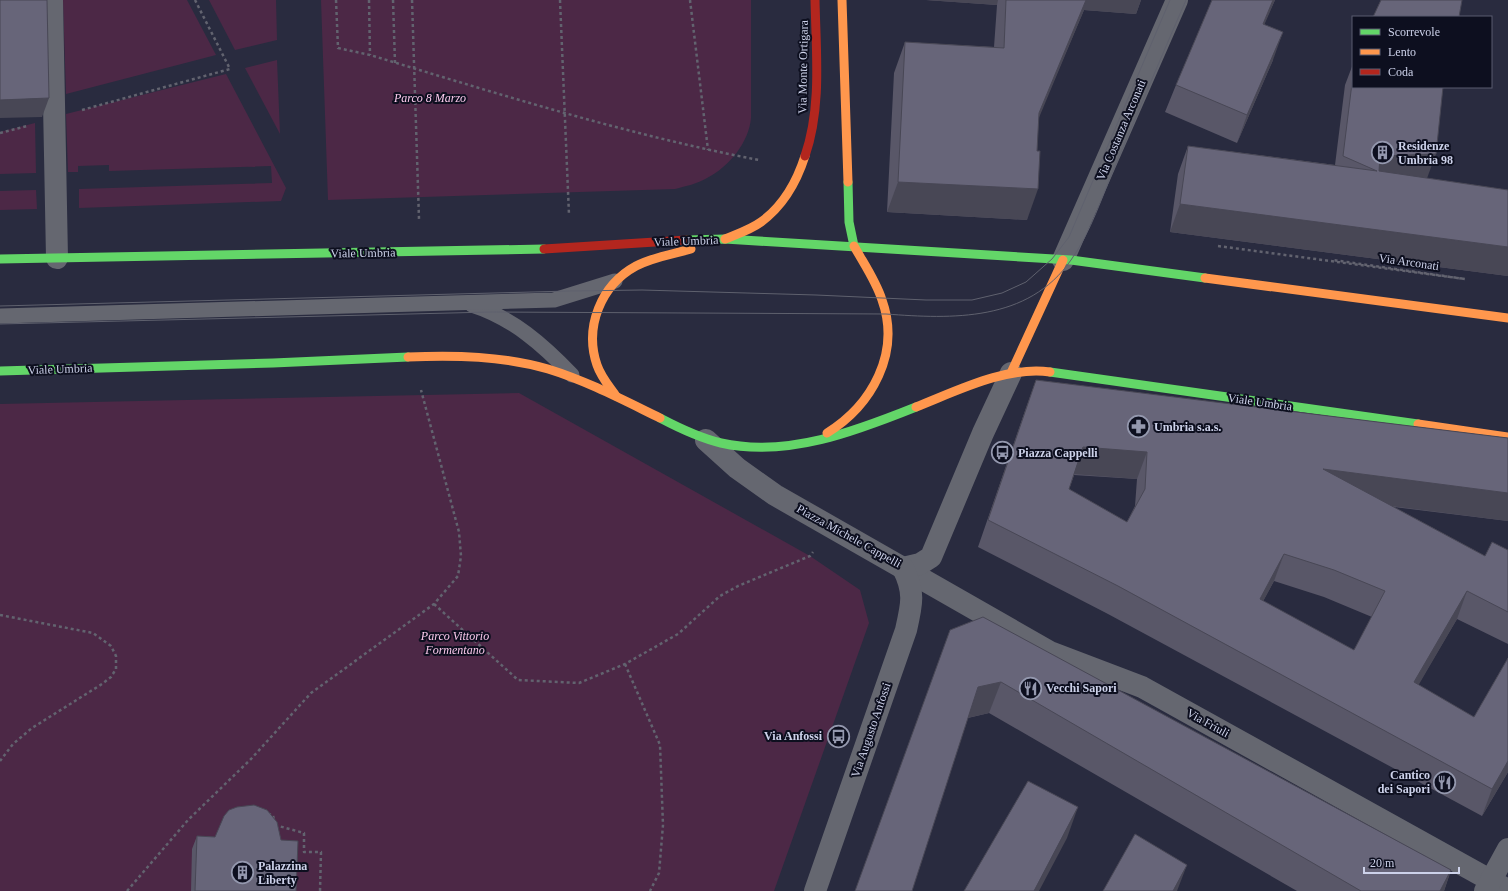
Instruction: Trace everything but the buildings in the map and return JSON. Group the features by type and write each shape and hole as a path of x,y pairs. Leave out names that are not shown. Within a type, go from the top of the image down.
{"main road":[{"name":"Via Monte Ortigara","path":"725,239 765,219 791,189 801,169 814,126 816,103 815,0"},
{"path":"794,444 820,437 843,423 866,399 881,370 887,337 885,308 878,291 854,246 849,222 842,0"},
{"path":"616,396 603,381 597,369 592,350 592,331 599,304 607,291 616,280 628,270 649,260 725,239 1063,260 1508,318"},
{"name":"Viale Umbria","path":"0,259 522,251 667,241 725,239"},
{"name":"Piazza Michele Cappelli","path":"577,380 616,396 706,440 732,446 754,447 794,444 845,434 940,397 1011,374 1063,260"},
{"name":"Viale Umbria","path":"0,371 315,362 412,356 477,356 538,366 577,380"},
{"name":"Viale Umbria","path":"1011,374 1041,372 1508,437"}],"street":[{"path":"52,0 57,258"},
{"name":"Via Costanza Arconati","path":"1063,260 1177,0"},
{"name":"Piazza Michele Cappelli","path":"706,440 737,468 775,495 903,568 920,564 931,557 983,433 1011,374"},
{"name":"Via Friuli","path":"903,568 1050,652 1142,687 1494,887"},
{"name":"Via Augusto Anfossi","path":"815,891 906,630 912,600 909,580 903,568"},
{"path":"1494,887 1508,848"}],"lane":[{"path":"0,316 554,300 616,280"},
{"path":"463,302 491,312 518,326 546,348 577,380"}],"path":[{"path":"0,133 230,69 195,0"},
{"path":"336,0 338,48 395,62 565,113 708,151 759,160"},
{"path":"369,0 370,55"},
{"path":"393,0 395,62"},
{"path":"412,0 419,219"},
{"path":"560,0 569,215"},
{"path":"690,0 708,151"},
{"name":"Via Arconati","path":"1218,246 1465,279 1333,260"},
{"path":"127,891 188,820 251,759 311,693 434,604 458,576 461,556 459,532 420,390"},
{"path":"434,604 518,680 579,683 625,664 678,634 720,596 738,586 810,556 813,552"},
{"path":"0,615 93,633 111,646 116,656 116,668 111,677 102,684 32,728 13,744 0,761"},
{"path":"625,664 660,746 663,825 659,873 650,891"},
{"path":"265,813 273,815 275,825 304,833 304,852 320,852 320,891"}],"green space":[{"path":"63,0 187,0 216,55 66,94"},
{"path":"209,0 276,0 277,40 235,50"},
{"name":"Parco 8 Marzo","path":"321,0 751,0 751,118 749,127 742,145 730,161 723,167 699,182 675,189 328,200"},
{"path":"277,60 280,134 245,68"},
{"path":"226,74 286,188 281,201 79,208 79,189 272,183 271,166 109,171 109,165 78,166 78,172 68,172 66,114"},
{"path":"35,123 36,173 0,174 0,132"},
{"path":"36,190 37,209 0,210 0,191"},
{"name":"Parco Vittorio Formentano","path":"519,393 810,556 860,590 869,623 774,891 0,891 0,404"}],"tram line":[{"path":"0,306 642,290 926,300 972,300 1002,293 1026,282 1052,259 1069,237 1170,0"},
{"path":"0,324 491,312 886,314 937,316 987,312 1011,306 1033,295 1053,280 1071,260 1078,249 1096,214 1186,0"}],"traffic: fast":[{"path":"848,182 849,222 854,246"},
{"path":"687,240 725,239 1071,260 1205,278"},
{"path":"0,259 544,249"},
{"path":"0,371 273,363 408,357"},
{"path":"1050,372 1418,424"},
{"path":"660,418 690,432 721,443 746,447 771,447 796,445 821,440 870,425 916,407"}],"traffic: slow":[{"path":"842,0 848,182"},
{"path":"725,239 757,225 769,216 782,201 793,184 805,156"},
{"path":"827,433 857,408 869,393 885,358 888,339 887,320 882,300 873,279 854,246"},
{"path":"616,396 601,374 597,365 594,351 594,322 598,308 613,284 636,266 656,258 691,249"},
{"path":"1011,373 1063,260"},
{"path":"1205,278 1508,318"},
{"path":"408,357 479,357 514,361 548,369 605,391 660,418"},
{"path":"916,407 965,387 999,376 1033,371 1050,372"},
{"path":"1418,424 1508,437"}],"traffic: jam":[{"path":"805,156 814,118 816,99 817,59 815,0"},
{"path":"544,249 687,240"}],"place":[{"name":"Residenze Umbria 98","path":"1383,153"},
{"name":"Umbria s.a.s.","path":"1139,427"},
{"name":"Piazza Cappelli","path":"1002,453"},
{"name":"Vecchi Sapori","path":"1030,688"},
{"name":"Via Anfossi","path":"838,736"},
{"name":"Cantico dei Sapori","path":"1445,782"},
{"name":"Palazzina Liberty","path":"242,873"}]}
